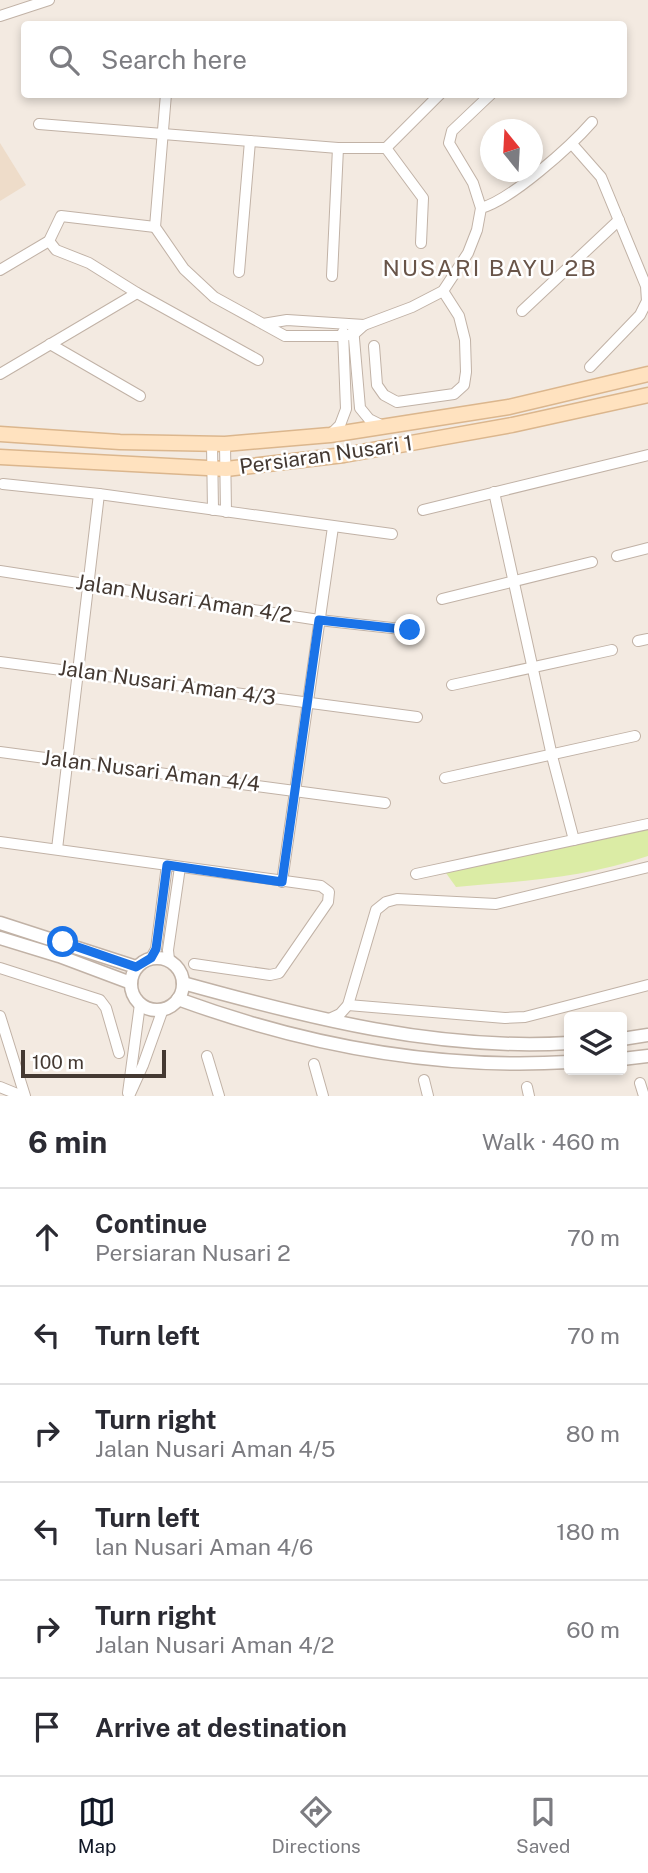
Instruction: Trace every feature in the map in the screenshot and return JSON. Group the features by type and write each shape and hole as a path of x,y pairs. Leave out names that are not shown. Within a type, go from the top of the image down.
{"main road":[{"name":"Persiaran Nusari 1","path":"0,434 120,442 218,444 330,435 509,407 648,374"},
{"name":"Persiaran Nusari 1","path":"0,457 220,469 344,455 512,425 648,395"}],"street":[{"path":"0,16 49,0"},
{"path":"166,98 155,227 184,269 214,297 285,336 351,329 412,307 443,292 468,253 477,230 481,208 474,183 449,143 452,131 487,98"},
{"path":"39,124 338,148 386,148 436,98"},
{"path":"481,208 497,202 572,144 592,122"},
{"path":"239,272 250,141"},
{"path":"572,144 601,177 646,286 647,301 640,315 590,367"},
{"path":"332,276 338,148"},
{"path":"386,148 423,198 421,243"},
{"path":"0,270 49,241 61,216 155,227"},
{"path":"522,311 619,220"},
{"path":"49,241 55,250 89,263 258,360"},
{"path":"374,346 377,385 384,396 397,402 454,394 464,385 467,372 465,340 459,316 443,292"},
{"path":"0,374 138,293"},
{"path":"263,324 287,320 351,329"},
{"path":"351,329 360,408 369,419 383,426"},
{"path":"330,435 340,425 346,409 351,329"},
{"path":"50,344 140,396"},
{"path":"218,444 226,512"},
{"path":"423,510 648,455"},
{"path":"213,510 220,469"},
{"path":"3,484 99,494 392,534"},
{"path":"494,492 573,840"},
{"path":"57,849 99,494"},
{"path":"282,882 333,527"},
{"path":"617,556 648,548"},
{"path":"442,599 592,562"},
{"name":"Jalan Nusari Aman 4/2","path":"0,571 319,620 410,630"},
{"path":"452,685 612,650"},
{"name":"Jalan Nusari Aman 4/3","path":"0,662 416,718"},
{"path":"445,778 635,736"},
{"name":"Jalan Nusari Aman 4/4","path":"0,752 385,803"},
{"path":"416,874 648,824"},
{"path":"0,842 326,888 330,897 279,973 270,975 194,964"},
{"path":"151,958 169,960 176,966 183,982 178,999 163,1009 147,1008 140,1004 135,998 131,983 136,967 151,958 156,949 167,865"},
{"path":"169,960 168,950 180,867"},
{"path":"327,1020 340,1014 348,1005 376,910 386,902 397,899 496,904 648,867"},
{"path":"0,923 136,967"},
{"path":"0,938 59,956 131,983"},
{"path":"0,968 100,1000 106,1008 119,1053"},
{"path":"183,982 327,1020 428,1038 527,1045 564,1042"},
{"path":"348,1005 505,1018 525,1017 648,985"},
{"path":"178,999 240,1022 324,1043 423,1059 538,1064 564,1062"},
{"path":"128,1096 140,1004"},
{"path":"348,1005 360,1026"},
{"path":"128,1096 144,1065 163,1009"},
{"path":"0,1016 24,1096"},
{"path":"627,1038 648,1035"},
{"path":"207,1056 219,1096"},
{"path":"627,1058 648,1056"},
{"path":"314,1064 323,1096"},
{"path":"424,1080 428,1096"},
{"path":"640,1083 644,1096"},
{"path":"0,1087 24,1096"}],"shaded area":[{"path":"0,143 26,185 0,201"}],"green space":[{"path":"648,829 648,856 600,869 505,883 456,887 446,873 458,868"}],"district":[{"name":"NUSARI BAYU 2B","path":"490,268"}],"route":[{"path":"63,942 136,967 151,958 156,949 167,865 282,882 319,620 410,630"}]}
